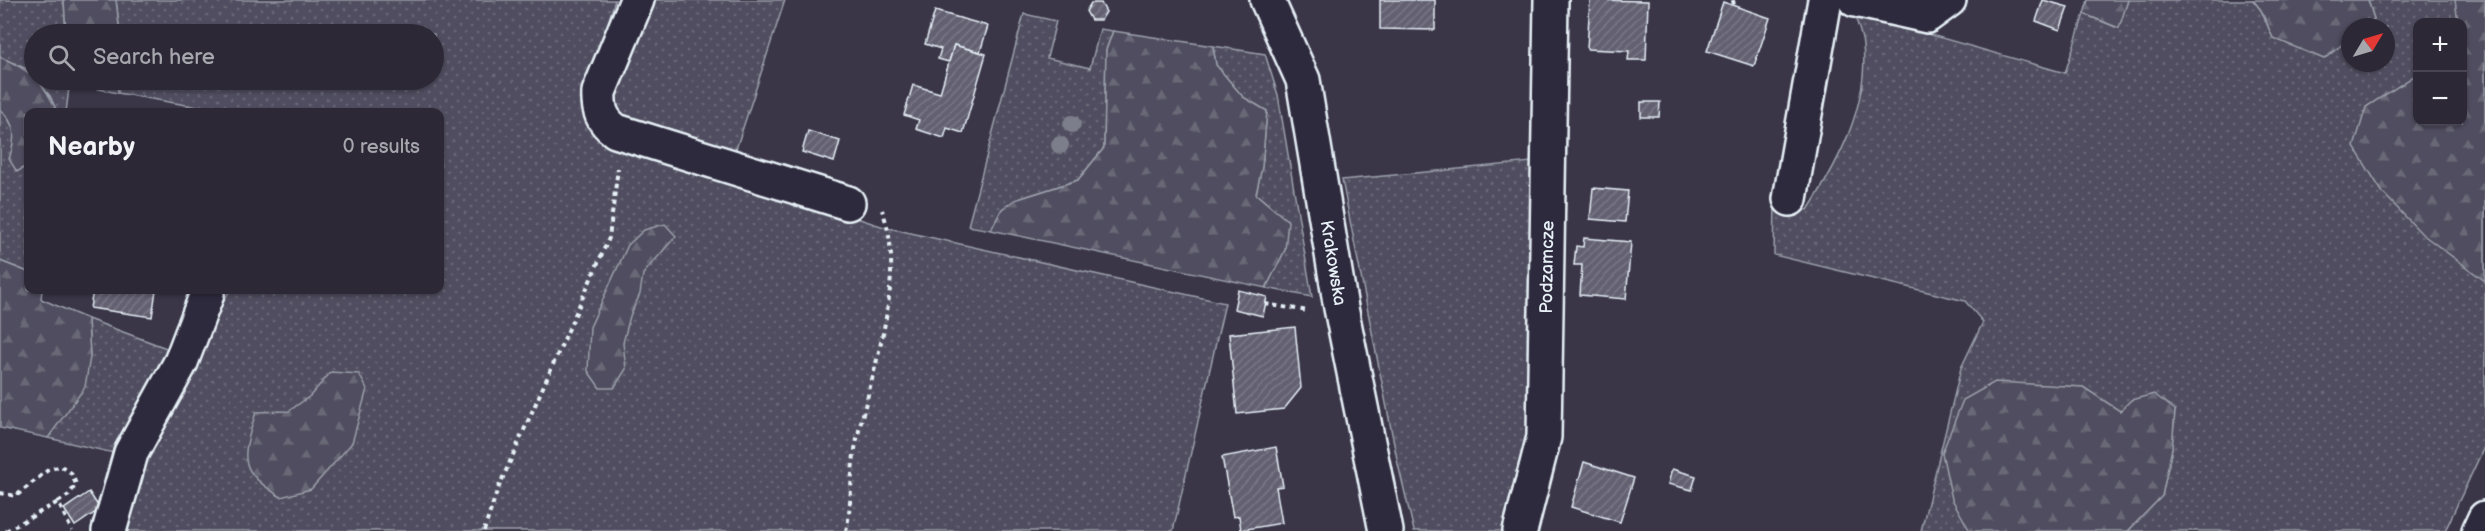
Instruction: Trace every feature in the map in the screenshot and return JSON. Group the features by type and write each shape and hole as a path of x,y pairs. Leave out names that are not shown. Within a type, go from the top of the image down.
{"street":[{"path":"637,0 599,92 598,106 606,123 616,131 848,203"},
{"name":"Krakowska","path":"1267,0 1303,80 1343,320 1386,531"},
{"name":"Podzamcze","path":"1520,531 1544,437 1551,0"},
{"path":"1790,199 1825,0"},
{"path":"1855,0 1927,16 1949,0"},
{"path":"109,531 131,453 181,362 207,294"},
{"path":"2480,531 2485,518"}],"path":[{"path":"1733,0 1734,6"},
{"path":"484,531 502,481 609,238 618,175 616,131"},
{"path":"846,531 855,450 876,372 892,261 891,232 880,204"},
{"path":"1265,304 1314,312"},
{"path":"0,493 16,496 48,470 61,466 71,472 76,484 69,495 6,531"},
{"path":"58,502 72,531"}],"green space":[{"path":"0,0 64,0 65,24 24,24 24,68 0,57"},
{"path":"64,0 116,0 119,24 65,24"},
{"path":"116,0 615,0 583,104 601,135 884,227 1225,303 1173,531 120,531 136,456 228,294 444,294 444,108 203,108 118,93 118,90 444,90 444,24 119,24"},
{"path":"647,0 785,0 735,152 610,113"},
{"path":"2088,0 2128,0 2119,28 2084,14"},
{"path":"2128,0 2253,0 2261,10 2273,38 2324,59 2341,45 2341,72 2395,72 2395,18 2374,18 2368,0 2485,0 2485,445 2445,531 2128,531 2162,496 2172,448 2175,410 2120,412 2083,387 2031,385 1970,531 1921,531 1961,368 1983,322 1965,301 1774,255 1775,201 1808,210 1841,152 1856,111 1864,67 1862,41 1854,13 2065,73 2084,14 2118,28"},
{"path":"2253,0 2368,0 2374,18 2341,18 2341,45 2324,59 2273,38 2261,10"},
{"path":"2455,0 2485,0 2485,281 2422,234 2383,193 2354,147 2366,107 2413,77 2413,126 2467,126 2467,18 2457,18"},
{"path":"1024,14 1056,21 1047,58 1090,68 1100,29 1113,31 1106,50 1104,148 1078,180 1015,200 1002,209 991,230 968,226"},
{"path":"1113,31 1213,46 1216,65 1243,97 1267,111 1262,167 1256,194 1288,221 1285,250 1266,288 991,230 1002,209 1015,200 1078,180 1104,148 1106,50"},
{"path":"1213,46 1265,54 1278,95 1312,297 1266,288 1285,250 1275,210 1256,194 1262,167 1267,111 1243,97 1216,65"},
{"path":"0,57 24,70 24,90 46,90 55,108 24,108 24,168 17,172 9,159 14,132 10,121 0,109"},
{"path":"45,90 69,90 66,108 55,108"},
{"path":"0,109 13,130 17,171 24,167 24,270 0,261"},
{"path":"1532,162 1534,284 1532,376 1525,454 1510,516 1504,531 1414,531 1398,464 1342,180"},
{"path":"665,224 676,236 643,274 640,294 630,316 623,343 626,369 614,388 600,388 588,371 590,327 628,245 644,230"},
{"path":"0,261 24,270 24,294 42,294 41,299 88,319 90,357 85,387 48,438 0,428"},
{"path":"88,319 177,352 118,454 48,438 63,415 90,357"},
{"path":"331,372 359,374 367,389 352,443 311,489 281,497 256,479 246,462 248,441 256,412 289,411 310,396"},
{"path":"1995,382 2083,387 2120,411 2131,400 2154,394 2175,410 2172,448 2162,496 2128,531 1970,531 1952,499 1942,453 1963,400"}],"building":[{"path":"1380,0 1435,0 1435,30 1380,29"},
{"path":"1590,0 1648,1 1646,60 1628,60 1629,51 1587,49"},
{"path":"2043,0 2068,7 2060,30 2036,21"},
{"path":"1723,2 1770,18 1754,66 1707,51"},
{"path":"1091,3 1101,3 1106,12 1101,20 1091,20 1086,11"},
{"path":"935,11 988,26 980,52 954,45 949,62 938,59 941,49 925,44"},
{"path":"954,45 986,54 963,133 947,128 944,138 916,129 919,120 904,115 913,85 940,93"},
{"path":"1641,102 1660,102 1659,117 1641,117"},
{"path":"808,131 840,141 834,162 802,152"},
{"path":"1593,188 1628,191 1625,222 1590,219"},
{"path":"1584,238 1631,242 1626,299 1580,295 1582,265 1574,265 1576,246 1583,247"},
{"path":"1238,290 1267,297 1263,316 1234,309"},
{"path":"92,294 155,294 152,317 90,308"},
{"path":"1295,327 1301,388 1284,409 1237,414 1229,334"},
{"path":"1276,447 1283,486 1276,487 1282,523 1241,530 1239,516 1233,517 1222,457"},
{"path":"1584,462 1634,478 1620,522 1571,507"},
{"path":"1672,469 1696,476 1692,490 1668,484"},
{"path":"89,492 100,509 75,526 64,509"}]}
